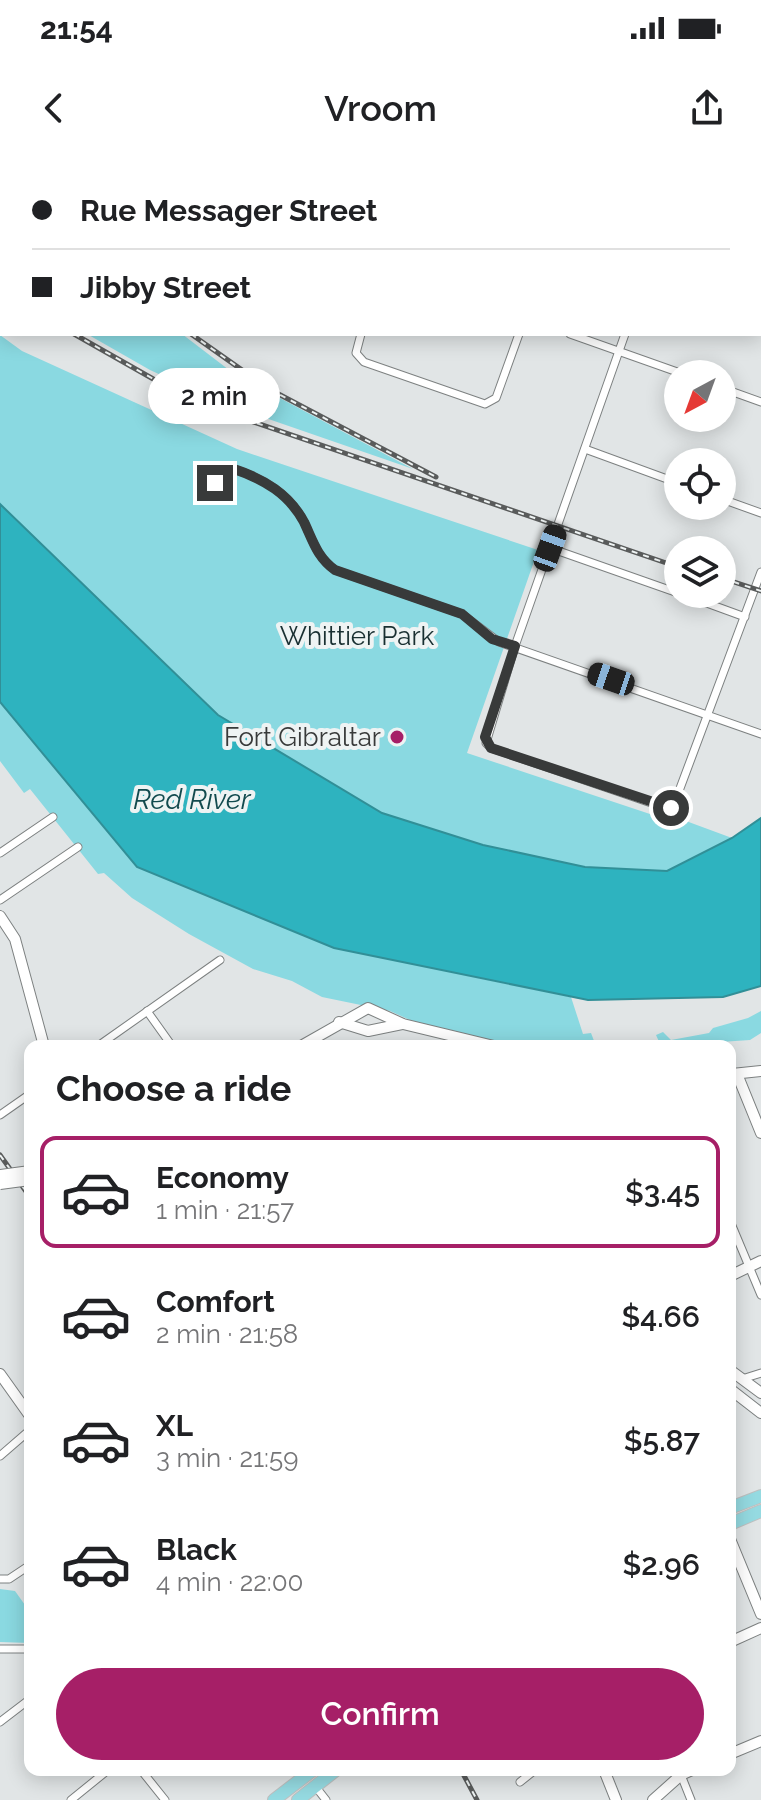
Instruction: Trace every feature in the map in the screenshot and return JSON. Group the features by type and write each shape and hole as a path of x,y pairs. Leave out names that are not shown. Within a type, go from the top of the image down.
{"main road":[{"path":"0,916 15,939 42,1040"},
{"path":"361,1028 357,1019 362,1010"},
{"path":"310,1040 362,1010 375,1010 403,1024 469,1040"},
{"path":"375,1010 380,1020 375,1029"},
{"path":"339,1022 375,1029 403,1024"},
{"path":"736,1074 761,1071"},
{"path":"736,1080 761,1133"},
{"path":"0,1175 24,1172"},
{"path":"0,1184 24,1181"},
{"path":"736,1273 761,1261"},
{"path":"0,1374 24,1408"},
{"path":"736,1374 761,1393"},
{"path":"736,1394 761,1413"},
{"path":"736,1506 761,1496"},
{"path":"736,1521 761,1511"},
{"path":"736,1552 761,1614"},
{"path":"736,1639 761,1628"},
{"path":"736,1751 761,1741"},
{"path":"274,1800 301,1776"},
{"path":"298,1800 328,1776"},
{"path":"606,1776 616,1800"},
{"path":"653,1800 676,1776"}],"street":[{"path":"360,336 356,350 364,362 485,404 496,398 518,336"},
{"path":"575,336 664,367"},
{"path":"624,336 515,646 486,743 491,748 663,807 673,807 761,572"},
{"path":"736,393 761,402"},
{"path":"585,449 664,478"},
{"path":"215,483 234,469 260,477 286,497 302,518 321,560 335,570 462,614 492,639 761,734"},
{"path":"736,504 761,513"},
{"path":"550,548 664,587"},
{"path":"721,608 745,617"},
{"path":"0,853 53,817"},
{"path":"0,900 78,847"},
{"path":"106,1040 220,960"},
{"path":"147,1011 168,1040"},
{"path":"0,1115 24,1098"},
{"path":"736,1235 761,1295"},
{"path":"742,1379 761,1373"},
{"path":"0,1456 24,1435"},
{"path":"0,1579 9,1579 24,1569"},
{"path":"0,1649 24,1649"},
{"path":"0,1722 24,1704"},
{"path":"71,1800 101,1776"},
{"path":"146,1776 165,1800"},
{"path":"520,1782 528,1776"},
{"path":"682,1776 691,1800"},
{"path":"315,1786 326,1800"}],"green space":[{"name":"Whittier Park","path":"1,336 22,351 237,449 538,550 467,753 680,824 686,821 732,838 667,871 585,867 483,845 382,813 218,715 0,504"},
{"path":"90,336 185,336 233,373 413,469 222,403 150,370"},
{"path":"0,702 137,867 334,948 571,997 583,1034 591,1033 594,1040 485,1040 410,1020 390,1011 322,997 292,981 253,969 132,898 104,873 98,874 30,789 24,793 0,761"},
{"path":"761,1011 761,1033 750,1040 671,1040 709,1033 713,1028"},
{"path":"663,1032 671,1040 658,1040 656,1035"},
{"path":"0,1589 15,1591 24,1604 24,1643 0,1642"}],"water":[{"name":"Red River","path":"0,504 218,715 382,813 483,845 585,867 667,871 732,838 761,818 761,986 723,997 588,1000 334,948 137,867 0,702"}],"railway":[{"path":"78,336 155,380 233,415 664,562"},
{"path":"194,336 269,389 436,477"},
{"path":"736,583 761,591"},
{"path":"0,1155 24,1189"},
{"path":"464,1776 477,1800"}],"place":[{"name":"Fort Gibraltar","path":"397,737"}],"route":[{"path":"215,483 234,469 260,477 286,497 302,518 321,560 335,570 462,614 492,639 515,646 485,737 491,748 671,808"}]}
